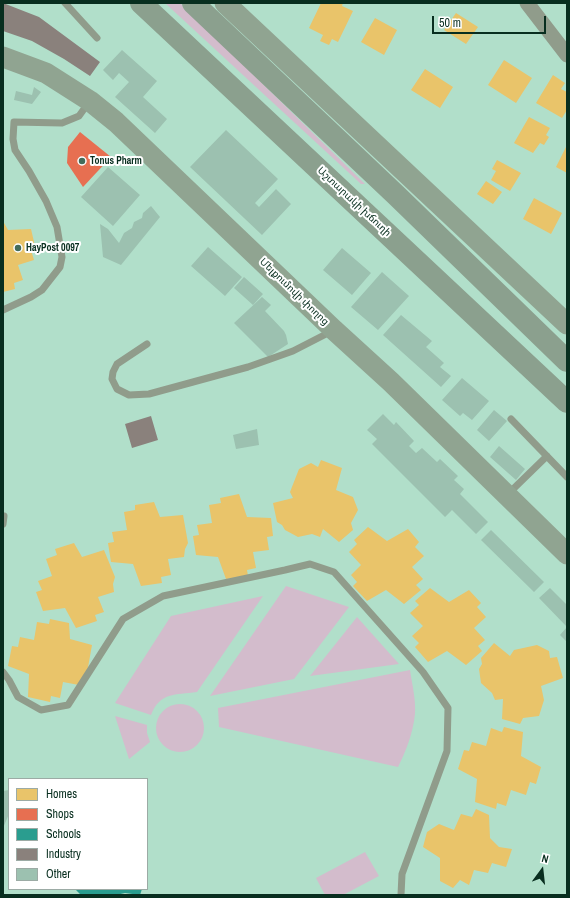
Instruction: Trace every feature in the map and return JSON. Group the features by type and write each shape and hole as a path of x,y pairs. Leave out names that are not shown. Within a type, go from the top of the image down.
{"main road":[{"name":"Աշտարակի խճուղի","path":"141,3 567,402"},
{"path":"193,3 396,195 567,361"},
{"path":"372,219 396,195"}],"street":[{"path":"225,3 567,324"},
{"path":"527,3 567,55"},
{"name":"Մելքումովի փողոց","path":"3,57 46,73 90,101 116,122 334,330 391,382 567,554"}],"lane":[{"path":"65,3 97,38"},
{"path":"3,310 32,297 42,290 60,267 62,257 57,227 46,201 16,150 13,138 14,122 62,123 79,116 90,101"},
{"path":"147,344 117,364 113,372 112,379 117,389 129,395 149,394 248,367 293,351 334,330"},
{"path":"511,419 567,477"},
{"path":"507,496 547,456"},
{"path":"3,672 18,696 41,710 68,705 123,619 163,596 310,564 334,572 423,672 448,708 447,751 402,874 401,895"}],"shaded area":[{"path":"165,3 180,3 365,184 361,184"},
{"path":"286,586 349,607 294,679 210,696"},
{"path":"263,596 197,692 164,698 159,702 151,715 115,703 171,616"},
{"path":"357,617 399,664 310,676"},
{"path":"410,670 415,714 409,742 398,767 219,727 218,708"},
{"path":"180,704 189,706 197,711 202,719 204,728 202,737 197,745 189,750 180,752 171,750 163,745 158,737 156,728 158,719 163,711 171,706"},
{"path":"115,716 147,725 147,733 150,742 129,759"},
{"path":"365,852 379,876 343,895 325,895 316,878"}],"building: Homes":[{"path":"321,3 343,3 342,6 353,11 338,42 332,39 329,45 320,41 323,35 309,28"},
{"path":"456,13 478,27 466,44 444,30"},
{"path":"375,18 397,30 384,55 361,42"},
{"path":"504,60 532,78 516,103 488,85"},
{"path":"425,69 453,87 440,108 411,90"},
{"path":"553,75 565,83 561,89 567,92 567,110 562,118 536,103"},
{"path":"529,117 550,128 546,135 549,137 544,145 540,143 533,153 514,143"},
{"path":"567,145 567,173 556,167"},
{"path":"497,160 521,173 510,191 491,180 496,171 492,169"},
{"path":"486,181 502,192 493,204 477,194"},
{"path":"534,198 562,213 551,234 523,219"},
{"path":"3,221 8,230 31,229 35,246 30,247 34,260 18,265 23,280 14,283 15,289 3,292"},
{"path":"321,460 342,468 336,490 353,497 358,510 351,523 353,530 339,542 323,529 320,537 312,534 298,537 285,530 282,525 277,522 273,503 293,498 290,492 299,469 311,463 318,467"},
{"path":"239,494 247,517 271,518 273,536 267,537 269,550 253,552 256,568 247,570 248,576 226,579 218,557 196,555 193,536 199,535 197,525 212,523 209,505 221,503 220,498"},
{"path":"154,502 160,517 183,515 188,543 185,549 184,557 168,559 171,575 161,577 162,583 141,586 133,564 111,562 108,543 114,542 112,532 127,530 124,512 135,510 135,505"},
{"path":"368,527 387,541 408,529 419,542 415,547 424,556 412,567 423,579 416,585 421,590 404,604 386,590 367,601 353,586 357,582 351,575 361,565 349,552 357,544 354,540"},
{"path":"74,543 82,557 104,550 115,577 113,584 114,592 98,597 104,612 95,615 97,621 76,628 65,608 43,611 36,592 42,590 38,581 52,576 46,559 57,555 55,549"},
{"path":"430,588 449,602 469,590 481,603 477,607 486,617 474,628 485,640 478,646 482,651 466,665 447,651 428,662 415,647 419,643 412,636 423,626 410,613 419,605 415,601"},
{"path":"50,619 69,623 70,639 92,645 87,673 79,685 63,682 60,698 51,696 50,702 28,697 29,674 8,666 12,646 18,647 20,637 34,640 37,622 49,624"},
{"path":"494,643 510,656 514,650 537,645 549,651 550,658 557,657 563,678 541,686 544,700 539,716 523,718 520,724 502,719 503,699 495,700 492,693 481,683 479,669 482,664 481,658"},
{"path":"504,727 523,732 521,756 541,767 536,784 530,782 526,795 511,790 506,806 497,803 496,809 475,802 477,779 458,769 464,750 469,751 472,742 486,746 491,728 502,732"},
{"path":"476,809 489,815 490,838 499,847 512,849 506,867 492,863 488,873 474,870 469,885 460,880 453,888 440,881 440,858 423,847 427,832 439,824 454,830 461,814 472,817"}],"building: Shops":[{"path":"80,132 111,157 83,187 67,163 68,147"}],"building: Schools":[{"path":"76,890 142,890 140,895 125,893 116,895 81,895"}],"building: Industry":[{"path":"3,3 39,17 100,62 90,76 32,41 3,31"},
{"path":"151,416 158,440 132,448 125,424"}],"building: Other":[{"path":"122,50 157,81 143,97 167,119 155,133 115,97 129,82 119,73 113,80 103,70"},
{"path":"34,87 41,92 32,104 14,100 16,91 32,95"},
{"path":"226,130 278,179 255,203 259,207 276,189 291,204 262,235 190,167"},
{"path":"108,167 140,195 113,226 81,197"},
{"path":"151,206 160,217 121,265 103,257 100,224 108,229 119,243 124,233 132,228 134,222 142,218 143,213"},
{"path":"208,247 242,277 225,296 191,266"},
{"path":"342,248 371,273 352,295 323,270"},
{"path":"382,272 409,296 378,330 351,307"},
{"path":"244,277 263,294 253,305 234,288"},
{"path":"262,297 271,305 265,311 284,331 288,344 268,357 234,323"},
{"path":"401,315 432,341 426,347 444,363 440,367 451,376 441,387 383,335"},
{"path":"462,378 489,401 472,420 463,413 460,416 442,400"},
{"path":"494,410 507,421 489,441 477,430"},
{"path":"383,414 394,425 396,422 414,441 409,446 416,453 422,448 437,462 440,459 458,476 454,480 464,489 460,494 488,522 476,534 452,510 445,517 372,444 377,439 367,430"},
{"path":"257,429 259,445 236,449 233,435"},
{"path":"499,446 525,469 516,480 490,457"},
{"path":"491,530 544,582 534,592 481,540"},
{"path":"550,588 567,605 567,627 539,598"},
{"path":"567,627 567,642 560,635"},
{"path":"8,790 8,816 3,828 3,791"}],"place":[{"name":"Tonus Pharm","path":"82,161"},
{"name":"HayPost 0097","path":"18,248"}]}
